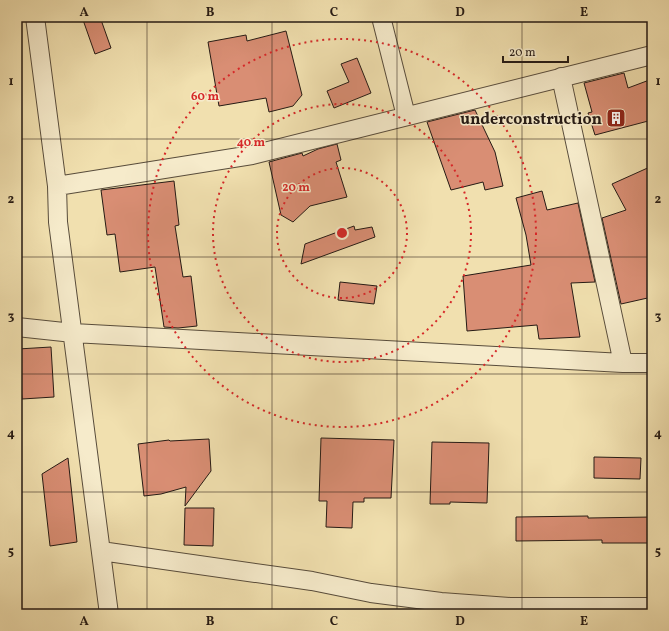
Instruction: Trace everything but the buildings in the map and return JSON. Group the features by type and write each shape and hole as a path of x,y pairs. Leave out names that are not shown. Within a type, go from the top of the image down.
{"street":[{"path":"36,17 56,186 58,222 109,614"},
{"path":"381,17 406,116"},
{"path":"56,186 252,155 652,55"},
{"path":"561,77 623,363"},
{"path":"17,327 73,333 623,363 652,363"},
{"path":"101,551 304,580 371,593 441,602 510,607 652,608"}],"place":[{"name":"underconstruction","path":"616,118"}]}
